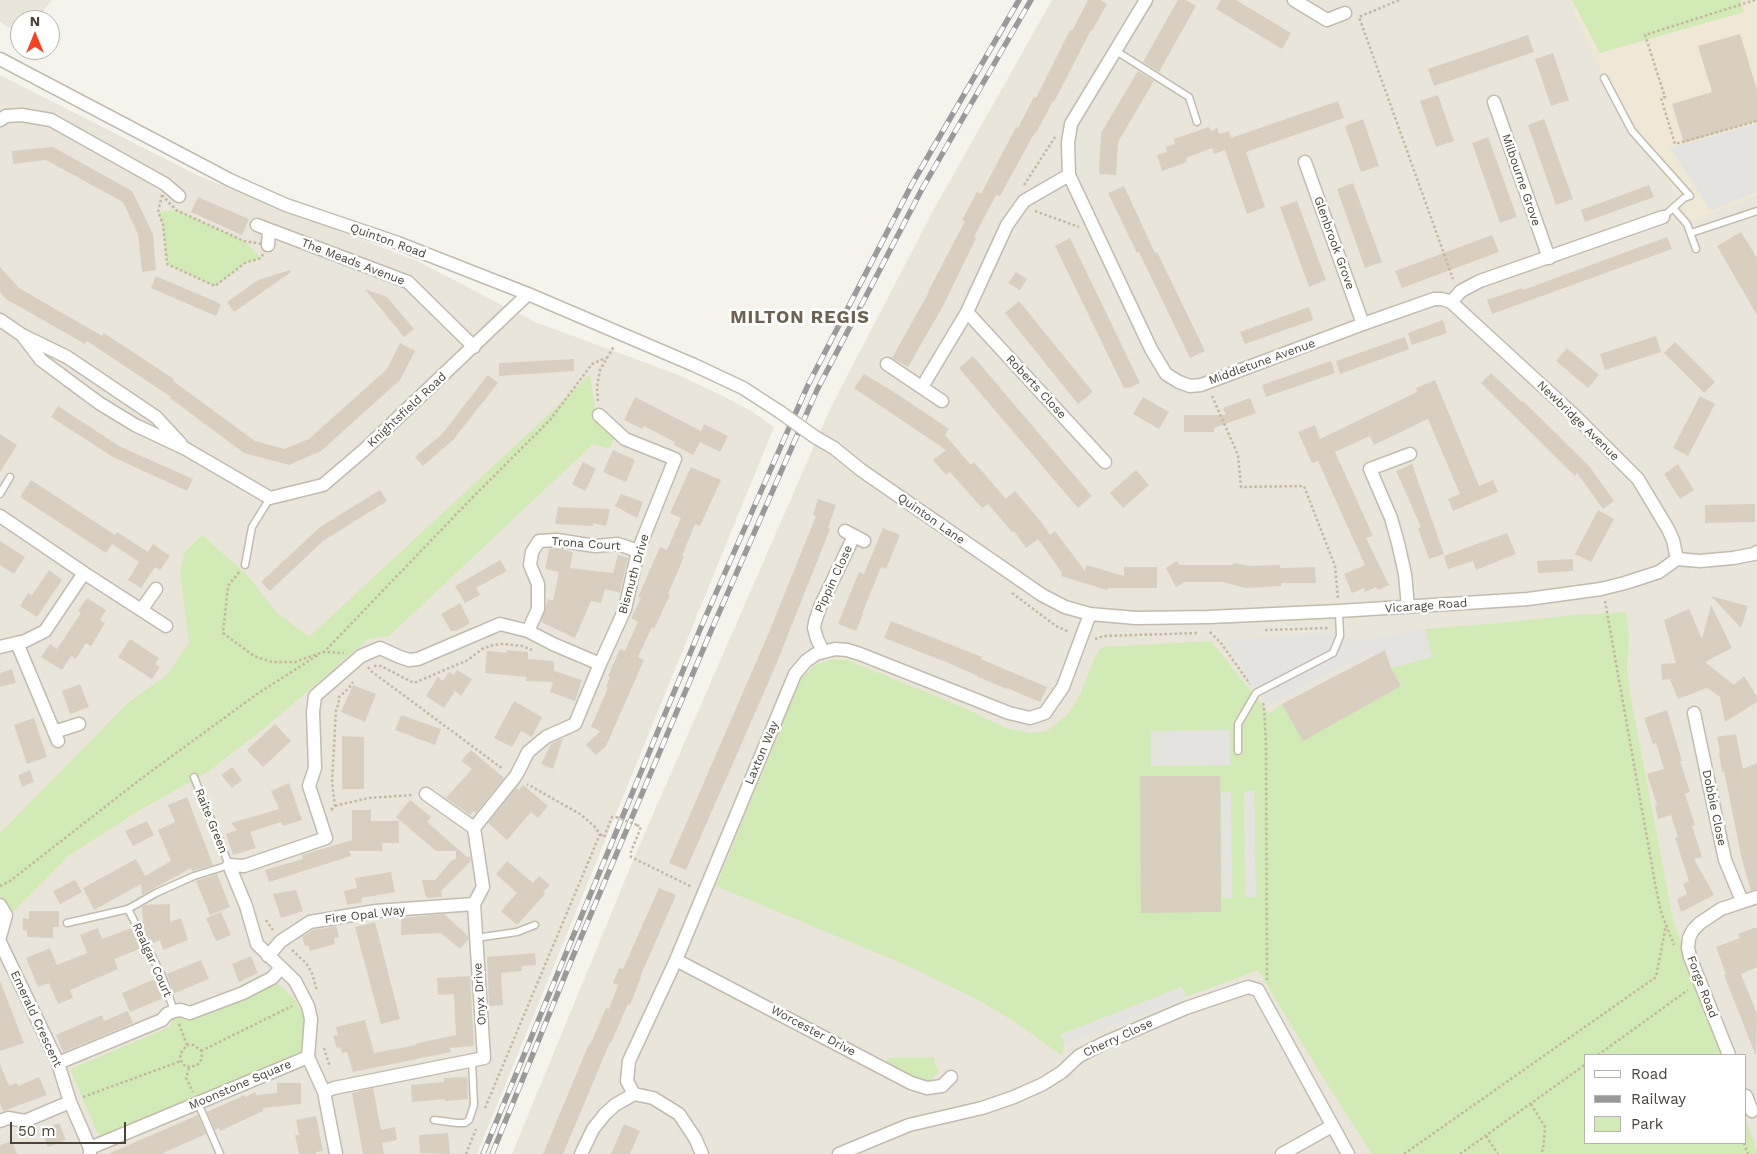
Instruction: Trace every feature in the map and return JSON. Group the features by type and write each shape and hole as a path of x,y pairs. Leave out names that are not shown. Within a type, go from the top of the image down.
{"street":[{"name":"Middletune Avenue","path":"1146,0 1071,124 1068,143 1069,175 1151,349 1166,374 1190,386 1201,385 1434,299 1451,302"},
{"path":"1294,0 1327,20 1345,13"},
{"name":"Quinton Road","path":"0,59 230,180 286,205 398,243 528,294 620,335 694,365 743,388 780,412"},
{"name":"Milbourne Grove","path":"1494,102 1549,258"},
{"path":"0,120 6,116 22,115 51,120 163,190 178,196"},
{"name":"Glenbrook Grove","path":"1305,162 1363,324"},
{"path":"922,387 967,312 1007,225 1024,201 1069,175"},
{"path":"1451,302 1461,291 1480,281 1663,217"},
{"name":"The Meads Avenue","path":"268,245 263,228 408,282 474,347"},
{"name":"Knightsfield Road","path":"270,498 323,485 364,450 528,294"},
{"name":"Newbridge Avenue","path":"1451,302 1575,416 1638,479 1668,529 1677,559"},
{"name":"Roberts Close","path":"967,312 1105,462"},
{"path":"0,320 22,335 67,357 156,417 186,449"},
{"path":"22,335 41,360 99,403 135,425 186,449 270,498"},
{"path":"887,364 942,401"},
{"name":"Quinton Lane","path":"780,412 1042,595 1066,607 1090,614"},
{"name":"Bismuth Drive","path":"474,828 516,776 528,752 546,737 575,724 625,609 638,551 675,459 625,439 599,415"},
{"path":"1408,607 1405,574 1398,543 1391,518 1370,469 1410,454"},
{"path":"2,522 142,609 166,626"},
{"name":"Pippin Close","path":"823,651 816,633 815,622 820,606 854,536"},
{"name":"Trona Court","path":"528,631 538,609 538,584 530,565 532,552 539,541 557,540 595,546 618,544 638,551"},
{"path":"1677,559 1700,561 1756,555"},
{"name":"Vicarage Road","path":"1090,614 1136,618 1209,617 1340,612 1528,599 1601,589 1647,577 1659,572 1677,559"},
{"path":"0,647 25,641 45,631 84,573"},
{"path":"142,609 156,589"},
{"path":"823,651 836,649 860,654 1009,713 1030,718 1045,713 1063,687 1090,614"},
{"path":"336,1154 324,1092 308,1057 311,1019 305,999 295,981 257,944 246,906 229,865 244,866 326,838 309,786 315,768 313,712 315,696 380,648 400,658 418,659 500,624 528,631 552,644 600,664"},
{"path":"17,643 56,736 79,724"},
{"name":"Laxton Way","path":"634,1094 627,1081 629,1061 676,960 795,674 806,661 823,651"},
{"name":"Dobbie Close","path":"1694,712 1725,860 1742,901"},
{"path":"426,794 474,828"},
{"name":"Onyx Drive","path":"472,1060 484,1058 474,904 483,886 474,828"},
{"name":"Forge Road","path":"1729,1054 1698,981 1688,948 1689,938 1693,930 1700,923 1721,909 1757,897"},
{"name":"Fire Opal Way","path":"268,956 281,941 310,922 376,912 474,904"},
{"path":"0,905 6,915 0,937"},
{"name":"Emerald Crescent","path":"0,942 58,1063 70,1102 90,1151"},
{"name":"Worcester Drive","path":"676,960 911,1083 927,1088 942,1086 951,1077"},
{"path":"58,1063 162,1020 167,1014 174,1011 181,1010 190,1013 243,993 272,978 282,968"},
{"name":"Cherry Close","path":"839,1154 909,1125 982,1108 1014,1097 1043,1084 1062,1072 1079,1056 1104,1043 1186,1008 1248,986 1258,990 1348,1154"},
{"name":"Moonstone Square","path":"90,1151 308,1057"},
{"path":"324,1092 334,1088 472,1060"},
{"path":"581,1154 593,1129 605,1114 634,1094 653,1098 679,1114 696,1138 702,1154"},
{"path":"1747,1098 1752,1111"},
{"path":"0,1121 8,1118 25,1121 70,1102"},
{"path":"1282,1154 1332,1126"}],"lane":[{"path":"1116,51 1189,97 1197,122"},
{"path":"1604,78 1632,131 1690,196 1684,198 1663,217"},
{"path":"1673,208 1687,224 1696,249"},
{"path":"1691,233 1757,211"},
{"path":"0,494 10,477"},
{"path":"245,565 252,527 270,498"},
{"path":"1238,751 1238,724 1256,693 1333,653 1340,636 1340,612"},
{"name":"Raite Green","path":"194,777 229,865"},
{"name":"Realgar Court","path":"67,923 128,909 156,893 194,876 229,865"},
{"name":"Realgar Court","path":"128,909 158,968 174,1011"},
{"path":"476,938 517,932 535,926"},
{"path":"434,1120 457,1123 464,1123 469,1120 474,1105 472,1060"},
{"path":"198,1103 220,1154"}],"path":[{"path":"1399,0 1360,17 1452,278 1461,291"},
{"path":"1755,0 1645,35 1665,97 1661,98 1675,144 1757,121"},
{"path":"163,190 176,210 244,241 268,245 262,258 245,263 215,286 167,264 163,224 158,212 163,190"},
{"path":"599,415 597,387 600,370 620,335"},
{"path":"0,886 10,881 142,778 257,694 323,652 550,420 592,364 608,357"},
{"path":"1206,382 1238,455 1241,487 1304,486 1335,566 1340,612"},
{"path":"245,565 228,586 223,633 254,656 272,662 295,662 323,652 344,653 381,666 414,683 468,660 482,649 492,645 522,646 540,653"},
{"path":"1604,599 1655,883 1661,912 1676,952"},
{"path":"1257,630 1332,628"},
{"path":"1210,632 1221,643 1264,706 1266,744 1267,985"},
{"path":"1092,640 1104,636 1220,632"},
{"path":"363,660 371,672 516,776 580,814 604,837 612,817 641,827 631,852 631,857 704,893"},
{"path":"335,806 332,782 336,710 339,703 338,698 355,680"},
{"path":"321,820 335,806 368,798 426,794"},
{"path":"485,1108 600,834"},
{"path":"1404,1154 1656,977 1666,924"},
{"path":"1599,1054 1689,990"},
{"path":"201,1051 305,999"},
{"path":"174,1011 187,1045"},
{"path":"187,1045 194,1045 201,1051 200,1063 189,1068 186,1078 198,1103"},
{"path":"187,1045 180,1054 181,1061 189,1068"},
{"path":"70,1102 181,1061"},
{"path":"1460,1154 1584,1065"},
{"path":"1531,1104 1545,1127 1543,1150 1540,1154"},
{"path":"466,1154 477,1127"},
{"path":"1486,1136 1498,1154"}],"shaded area":[{"path":"0,0 52,0 44,10 10,10 10,28 0,22"},
{"path":"1052,0 1757,0 1757,1154 512,1154 637,851 831,407 934,209"},
{"path":"1570,0 1757,0 1757,195 1691,222 1636,126 1604,78 1586,42"},
{"path":"0,75 199,176 417,261 535,322 676,374 751,411 774,427 477,1154 0,1154"},
{"path":"1757,124 1757,192 1711,211 1670,148"},
{"path":"1425,629 1432,657 1391,668 1385,650 1338,668 1268,706 1225,640 1319,634 1350,636 1351,641 1387,637"},
{"path":"1230,730 1230,765 1151,766 1151,731"},
{"path":"1244,791 1254,791 1256,897 1245,897"},
{"path":"1221,792 1231,792 1232,898 1222,898"},
{"path":"1182,987 1186,997 1065,1044 1061,1035"}],"green space":[{"path":"1572,0 1740,0 1744,12 1600,53"},
{"path":"176,210 244,241 261,258 245,263 215,286 167,264 163,224 158,212"},
{"path":"590,374 596,417 602,427 613,434 614,439 609,449 593,444 389,636 368,639 267,726 209,771 140,810 68,856 13,912 0,895 0,833 130,701 166,676 189,643 180,571 185,552 202,535 247,575 277,613 309,637"},
{"path":"1626,612 1629,639 1627,670 1631,699 1673,920 1722,1054 1584,1054 1584,1144 1747,1144 1747,1123 1757,1154 1372,1154 1258,970 1186,997 1182,987 1062,1034 1065,1044 1062,1056 1018,1024 982,1002 913,968 716,886 801,679 815,665 830,660 847,660 958,705 1008,729 1031,733 1047,731 1067,715 1080,695 1095,657 1102,647 1211,641 1269,714 1282,704 1303,740 1401,686 1391,668 1432,657 1425,629"},
{"path":"276,984 292,997 304,1017 301,1055 298,1057 294,1055 253,1078 100,1139 70,1069 170,1027 173,1018 179,1015"},
{"path":"935,1057 934,1062 939,1071 930,1081 925,1082 917,1081 886,1064 888,1058"}],"building":[{"path":"1088,0 1100,0 1107,4 1000,196 996,195 974,237 976,238 943,306 908,367 892,358 929,292 965,221 962,220 977,192 981,194 1016,127 1018,128 1034,97 1036,98 1070,30 1072,31"},
{"path":"1178,0 1186,0 1196,6 1159,72 1143,62"},
{"path":"1221,0 1236,0 1291,33 1282,49 1216,9"},
{"path":"1740,34 1757,90 1757,121 1684,143 1672,104 1712,92 1698,46"},
{"path":"1528,35 1534,52 1434,86 1428,69"},
{"path":"1553,53 1569,100 1551,106 1535,59"},
{"path":"1138,71 1154,81 1118,142 1116,175 1099,174 1101,133"},
{"path":"1438,95 1454,141 1436,147 1420,101"},
{"path":"1338,101 1344,118 1246,152 1265,207 1247,214 1225,150 1214,154 1212,148 1186,158 1187,162 1162,171 1157,155 1167,152 1166,147 1175,144 1174,139 1209,127 1211,131 1217,128 1219,134 1229,131 1231,138"},
{"path":"1363,119 1379,166 1361,172 1345,126"},
{"path":"1544,119 1573,199 1556,205 1528,125"},
{"path":"1488,137 1517,217 1500,223 1472,143"},
{"path":"53,147 132,191 153,234 156,270 142,272 138,234 123,202 46,160 13,164 12,151"},
{"path":"1353,183 1382,262 1365,268 1337,189"},
{"path":"1649,185 1654,197 1585,222 1581,210"},
{"path":"1124,186 1155,253 1157,252 1205,351 1190,358 1139,252 1137,253 1108,193"},
{"path":"198,197 249,219 242,235 191,212"},
{"path":"1297,201 1326,280 1309,287 1280,207"},
{"path":"1741,232 1757,258 1757,315 1717,246"},
{"path":"1492,235 1499,252 1402,288 1395,271"},
{"path":"1667,237 1672,249 1492,314 1487,300 1522,288 1523,290"},
{"path":"1070,238 1140,383 1129,388 1124,388 1055,246"},
{"path":"0,267 19,288 102,336 104,333 174,379 173,381 255,441 284,449 309,439 387,369 400,343 415,351 400,380 321,451 289,465 244,453 171,397 87,341 85,344 6,299 0,292"},
{"path":"290,270 291,272 234,312 227,302 258,280"},
{"path":"1016,272 1027,279 1020,290 1008,283"},
{"path":"156,276 221,304 216,316 151,288"},
{"path":"365,289 387,297 414,329 404,337"},
{"path":"1019,301 1093,392 1078,404 1005,313"},
{"path":"1309,307 1313,320 1245,344 1240,332"},
{"path":"1443,320 1447,333 1412,345 1408,333"},
{"path":"1656,336 1661,352 1605,370 1600,354"},
{"path":"1405,337 1409,349 1340,374 1336,361"},
{"path":"1675,342 1715,382 1704,393 1664,353"},
{"path":"1567,348 1599,375 1588,388 1556,361"},
{"path":"973,356 1092,496 1078,508 959,368"},
{"path":"574,359 574,371 499,376 499,363"},
{"path":"1331,361 1335,373 1266,397 1262,385"},
{"path":"1491,373 1523,401 1589,466 1614,501 1603,509 1577,473 1575,476 1481,383"},
{"path":"864,374 949,429 945,435 971,465 974,462 1006,499 1015,491 1050,535 1055,531 1085,571 1086,565 1124,576 1124,567 1157,567 1157,588 1108,588 1107,590 1061,576 1062,573 1038,539 1026,548 1014,531 1013,533 988,504 982,508 950,472 946,475 933,460 946,450 854,388"},
{"path":"488,375 498,383 453,440 423,466 415,457 442,434"},
{"path":"1435,380 1479,486 1493,480 1498,492 1453,511 1448,499 1460,494 1428,419 1374,445 1370,436 1335,452 1373,536 1366,538 1389,585 1378,590 1376,587 1365,592 1364,588 1352,593 1344,574 1365,565 1318,461 1312,463 1298,432 1315,425 1320,439 1417,392 1416,388"},
{"path":"1700,396 1715,404 1688,456 1673,448"},
{"path":"635,397 701,431 704,424 728,436 720,452 700,442 693,455 674,445 675,442 644,426 642,429 624,420"},
{"path":"1143,397 1169,412 1159,429 1133,414"},
{"path":"1250,398 1256,413 1214,428 1214,432 1184,432 1184,415 1226,415 1223,408"},
{"path":"58,406 119,446 193,479 187,491 113,457 51,417"},
{"path":"0,434 17,445 0,472"},
{"path":"613,450 635,460 626,482 603,472"},
{"path":"583,462 596,469 585,491 572,484"},
{"path":"1412,464 1444,554 1429,559 1418,528 1421,527 1396,471"},
{"path":"1678,464 1694,490 1680,499 1664,474"},
{"path":"691,467 721,480 700,526 695,524 682,556 684,557 668,594 670,595 638,657 644,660 606,746 596,755 586,745 600,731 591,727 608,688 606,687 610,677 608,676 620,649 625,651 638,622 631,618 641,598 638,597 660,547 667,550 681,518 670,513"},
{"path":"1136,470 1149,485 1123,508 1110,493"},
{"path":"31,480 115,535 117,532 148,552 153,544 170,556 160,570 155,567 141,588 128,580 139,562 112,544 106,553 20,497"},
{"path":"380,490 387,501 323,541 270,591 261,582 320,527"},
{"path":"621,494 643,502 637,518 615,506"},
{"path":"818,499 836,505 828,528 830,529 773,672 686,870 669,863 770,630 816,516 813,515"},
{"path":"1755,504 1755,522 1705,523 1705,505"},
{"path":"558,507 610,509 606,526 593,523 593,526 555,524"},
{"path":"1598,510 1614,519 1591,562 1575,554"},
{"path":"883,528 900,535 886,569 881,567 856,631 838,624 859,572 864,574"},
{"path":"1507,533 1516,554 1476,570 1473,561 1448,569 1444,556"},
{"path":"0,541 25,557 14,574 0,565"},
{"path":"557,548 573,552 570,568 613,573 618,555 628,558 620,593 605,589 601,603 591,601 575,638 541,622 548,599 553,601 559,572 545,569 549,549"},
{"path":"1573,559 1573,571 1538,573 1537,561"},
{"path":"500,560 507,571 476,588 480,595 465,603 455,586"},
{"path":"1177,561 1179,565 1233,565 1234,563 1249,566 1280,565 1280,568 1315,567 1316,583 1281,583 1281,586 1246,588 1222,582 1185,582 1176,587 1166,568"},
{"path":"49,570 62,580 37,617 20,606 28,593 32,595"},
{"path":"1711,596 1748,606 1741,628"},
{"path":"87,598 106,610 100,620 105,623 91,646 86,643 76,659 71,656 62,670 41,657 50,644 57,649 81,613 78,611"},
{"path":"460,603 470,623 456,631 451,631 441,614"},
{"path":"1711,605 1732,648 1705,662 1734,685 1744,676 1757,697 1757,702 1725,722 1720,697 1707,688 1678,699 1670,679 1662,680 1661,664 1676,663 1664,620 1689,609 1702,639"},
{"path":"891,621 982,657 981,659 1047,687 1040,702 884,638"},
{"path":"130,639 159,658 155,664 160,667 152,679 118,657"},
{"path":"507,650 528,652 528,659 554,661 554,671 582,680 575,701 550,692 553,682 525,681 527,677 485,673 487,651 507,653"},
{"path":"1385,650 1391,668 1401,686 1303,741 1282,704"},
{"path":"12,669 16,683 0,687 0,673"},
{"path":"457,670 472,679 461,696 455,691 444,708 426,696 438,677 443,681 449,672 454,675"},
{"path":"80,684 89,707 70,714 62,691"},
{"path":"353,685 376,694 365,722 341,712"},
{"path":"514,701 542,717 532,737 521,731 512,747 494,738"},
{"path":"1667,710 1690,792 1685,794 1695,825 1692,826 1702,857 1694,859 1714,895 1681,912 1677,899 1687,894 1683,884 1689,881 1675,838 1678,837 1671,815 1658,819 1655,805 1657,805 1647,774 1664,769 1656,743 1653,744 1644,718"},
{"path":"401,715 441,729 435,745 395,730"},
{"path":"34,718 47,757 27,764 14,725"},
{"path":"275,724 291,741 263,767 247,750"},
{"path":"1736,734 1743,769 1757,763 1757,889 1751,891 1741,855 1724,771 1722,772 1717,737"},
{"path":"342,736 364,737 364,789 342,789"},
{"path":"563,738 553,769 541,764 551,744"},
{"path":"471,750 504,778 476,813 474,811 470,815 446,798 472,769 461,761"},
{"path":"232,767 242,780 232,788 221,775"},
{"path":"30,770 34,782 22,787 18,775"},
{"path":"1140,776 1220,776 1221,912 1141,913"},
{"path":"289,783 302,820 283,826 281,822 250,832 256,848 233,855 226,834 237,830 231,823 279,809 271,791"},
{"path":"523,785 548,806 538,818 531,812 507,840 488,823 516,788 519,790"},
{"path":"187,797 213,865 192,871 191,868 142,895 141,884 94,910 83,888 136,859 145,876 171,861 158,830 175,822 168,805"},
{"path":"410,800 431,817 427,822 467,857 470,857 471,861 441,891 442,897 426,898 422,880 435,880 452,860 456,859 456,851 436,851 396,817"},
{"path":"352,810 371,810 371,821 399,821 399,843 382,843 382,851 349,851 351,856 269,882 265,870 303,859 302,855 352,840"},
{"path":"147,821 154,835 133,846 125,831"},
{"path":"507,861 533,883 539,876 550,885 543,892 545,894 517,925 501,911 517,893 496,874"},
{"path":"391,872 395,892 361,898 362,902 347,905 344,891 357,888 355,878"},
{"path":"217,874 230,907 210,915 196,881"},
{"path":"75,880 82,892 60,904 53,891"},
{"path":"659,888 676,895 640,977 630,1005 628,1004 610,1042 563,1154 543,1154 589,1044 606,1008 609,1009 618,985 613,983 619,968 623,969"},
{"path":"296,890 303,911 281,918 273,894"},
{"path":"170,904 170,922 181,918 188,940 163,950 160,940 151,944 141,924 143,923 142,907 145,905"},
{"path":"29,911 59,911 59,927 53,927 53,938 27,937 27,931 23,930 23,918 29,919"},
{"path":"221,912 231,935 216,941 206,918"},
{"path":"444,914 468,936 468,939 460,949 441,933 401,935 401,918"},
{"path":"375,922 400,1019 381,1024 355,927"},
{"path":"336,926 339,937 334,938 335,944 310,951 308,945 305,946 302,937 313,930"},
{"path":"1757,927 1757,967 1741,974 1757,1014 1756,1056 1724,975 1726,974 1716,947 1740,938 1738,934"},
{"path":"98,928 102,939 132,928 142,948 114,959 118,969 70,990 73,998 58,1004 49,983 38,987 26,958 50,948 57,965 87,953 80,935"},
{"path":"535,953 536,965 522,966 522,971 501,973 503,1005 489,1006 487,957"},
{"path":"251,956 258,973 239,982 232,964"},
{"path":"201,960 209,979 173,994 167,974"},
{"path":"470,976 474,1046 450,1048 451,1052 353,1072 347,1052 342,1053 340,1047 337,1048 333,1036 338,1035 336,1027 365,1020 374,1053 456,1035 454,994 438,995 437,978"},
{"path":"157,978 164,998 130,1012 122,993"},
{"path":"0,981 24,1043 0,1051"},
{"path":"128,1011 133,1023 63,1052 56,1035 102,1015 104,1021"},
{"path":"0,1064 9,1086 17,1083 18,1086 39,1077 47,1095 3,1111 0,1104"},
{"path":"467,1077 468,1099 412,1102 411,1085 444,1082 444,1078"},
{"path":"277,1083 301,1083 301,1104 263,1108 263,1111 220,1131 219,1128 215,1130 207,1112 255,1092 256,1095 277,1093"},
{"path":"373,1088 381,1130 395,1127 397,1140 382,1143 384,1154 363,1154 352,1093"},
{"path":"198,1115 206,1134 161,1154 108,1154"},
{"path":"316,1116 323,1151 316,1152 316,1154 299,1154 295,1135 299,1135 296,1120"},
{"path":"59,1123 66,1140 48,1147 41,1130"},
{"path":"624,1124 640,1131 630,1154 611,1154"},
{"path":"448,1133 450,1154 420,1153 419,1135"},
{"path":"12,1141 17,1154 0,1154 0,1145"}],"railway":[{"path":"483,1154 701,627 808,385 912,184 1019,0"},
{"path":"492,1154 571,961 711,631 817,390 922,189 1031,0"}],"district":[{"name":"MILTON REGIS","path":"800,318"}]}
